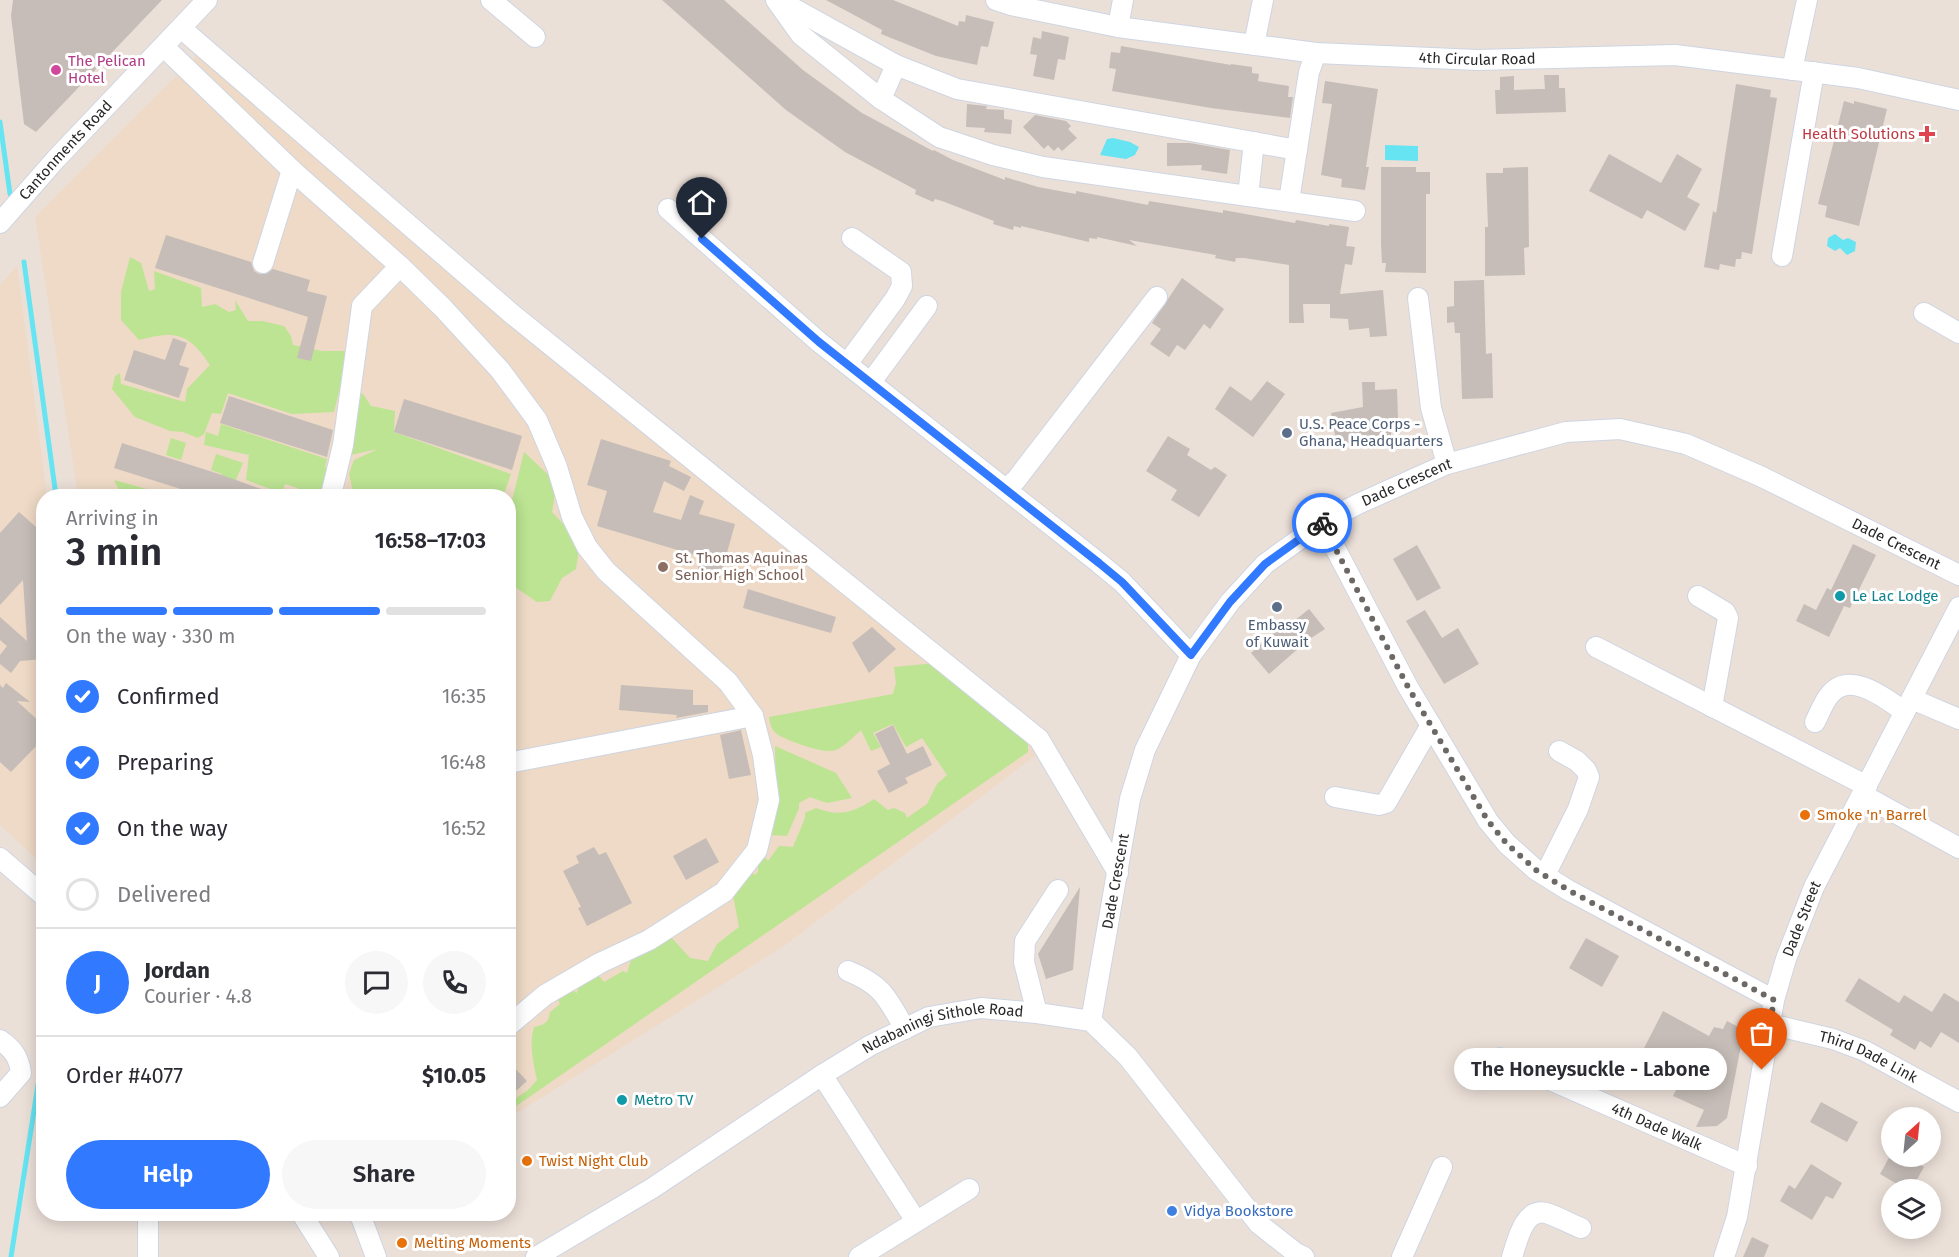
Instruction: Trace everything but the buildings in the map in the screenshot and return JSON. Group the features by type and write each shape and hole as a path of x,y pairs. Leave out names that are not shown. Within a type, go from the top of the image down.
{"street":[{"name":"Cantonments Road","path":"0,223 56,159 182,29 207,0"},
{"path":"490,0 535,37"},
{"path":"777,0 896,64 957,89 1297,150"},
{"path":"777,0 801,35 880,99 939,137 993,155 1043,168 1248,195 1355,212"},
{"name":"4th Circular Road","path":"996,0 1118,27 1316,53 1477,60 1675,55 1858,78 1959,100"},
{"path":"1118,27 1123,0"},
{"path":"1254,45 1263,0"},
{"path":"1792,70 1807,0"},
{"path":"182,29 512,314 1039,739 1118,873"},
{"path":"164,47 292,170 400,266 443,308 500,370 537,420 557,467 572,518 587,547 606,571 728,682 753,716 763,755 769,800 757,850 724,892 648,940 600,963 545,995 516,1019"},
{"path":"1289,201 1309,72 1316,53"},
{"path":"880,99 896,64"},
{"path":"1782,256 1814,72"},
{"path":"1248,195 1254,142"},
{"path":"263,263 292,170"},
{"path":"668,209 819,342 1007,488 1122,582 1191,655"},
{"path":"847,364 902,286 901,272 852,238"},
{"path":"333,489 344,446 362,306 400,266"},
{"path":"1007,488 1016,480 1157,297"},
{"path":"1418,298 1431,408 1448,464"},
{"path":"871,382 927,306"},
{"path":"1924,313 1959,333"},
{"name":"Dade Crescent","path":"1090,1021 1130,799 1145,750 1191,655 1230,602 1265,564 1322,523 1358,504 1448,464 1566,432 1620,429 1686,444 1760,476 1959,575"},
{"path":"1322,523 1408,687 1488,821 1507,844 1536,870 1774,1000"},
{"path":"1698,596 1725,612 1728,618 1712,707"},
{"name":"Dade Street","path":"1724,1257 1737,1217 1774,1000 1786,959 1814,887 1959,608"},
{"path":"1596,647 1865,790 1959,848"},
{"path":"1815,722 1829,695 1843,685 1866,687 1909,705 1959,719"},
{"path":"516,761 753,716"},
{"path":"1335,797 1379,805 1386,803 1431,724"},
{"path":"1545,875 1578,809 1589,777 1577,761 1559,751"},
{"path":"0,858 36,889"},
{"path":"1037,1013 1024,962 1025,941 1058,890"},
{"path":"848,971 865,978 885,993 905,1029"},
{"name":"Ndabaningi Sithole Road","path":"536,1257 651,1189 822,1075 872,1045 929,1017 981,1008 1090,1021"},
{"path":"1090,1021 1128,1057 1259,1224 1304,1257"},
{"name":"Third Dade Link","path":"1770,1024 1833,1039 1865,1051 1959,1102"},
{"path":"0,1040 11,1048 19,1060 21,1073 0,1097"},
{"name":"4th Dade Walk","path":"1500,1058 1747,1166"},
{"path":"822,1075 916,1221"},
{"path":"1402,1257 1442,1167"},
{"path":"859,1257 969,1189"},
{"path":"1512,1257 1527,1219 1532,1215 1545,1212 1581,1228"},
{"path":"148,1221 148,1257"},
{"path":"306,1221 329,1257"},
{"path":"362,1221 376,1257"}],"shaded area":[{"name":"St. Thomas Aquinas Senior High School","path":"200,52 1040,752 784,946 516,1114 516,489 77,489 35,217"},
{"path":"17,266 46,489 36,489 36,858 0,825 0,285"}],"green space":[{"path":"130,257 141,263 149,291 155,289 154,271 201,288 202,307 215,304 229,312 236,310 235,300 248,321 262,321 284,326 291,336 293,345 322,351 349,351 334,412 292,414 228,393 221,414 212,413 204,434 198,438 183,432 170,431 135,417 112,389 115,376 120,373 121,384 185,402 187,389 210,365 188,340 163,335 139,340 121,320 121,292"},
{"path":"341,390 363,394 371,406 395,411 394,432 511,474 506,489 352,489 349,474 354,460 378,449 350,455"},
{"path":"221,424 327,459 325,467 336,471 330,489 298,489 285,484 283,489 271,489 246,480 249,455 204,445 206,432 218,436"},
{"path":"171,438 186,443 181,460 166,455"},
{"path":"524,452 557,483 552,512 580,542 576,569 562,578 550,601 537,602 516,588 515,489"},
{"path":"216,454 243,463 235,482 222,478 222,474 211,470"},
{"path":"114,480 147,489 118,489"},
{"path":"936,663 961,689 1028,738 1028,752 516,1106 516,1098 537,1080 532,1047 534,1027 547,1021 550,1012 560,1004 557,997 568,988 577,993 579,986 598,975 604,982 623,971 627,973 632,957 669,935 690,958 708,961 717,944 739,927 731,884 747,868 755,875 758,872 758,856 762,853 768,861 779,846 793,847 805,813 816,808 839,813 846,812 859,808 874,799 888,810 894,808 905,813 907,818 927,804 937,784 947,775 922,738 906,747 893,724 873,733 881,747 871,751 861,730 838,749 825,751 787,739 777,734 770,724 769,717 893,694 896,683 894,667"},
{"path":"775,746 836,773 852,798 827,803 810,797 799,803 787,836 771,835 776,789"}],"water":[{"path":"1113,138 1139,147 1135,155 1126,159 1100,155 1107,139"},
{"path":"1385,145 1418,146 1418,161 1385,160"},
{"path":"1835,234 1843,240 1848,238 1856,242 1855,251 1847,255 1840,248 1835,251 1827,246 1828,238"}],"waterway":[{"path":"0,122 10,194"},
{"path":"24,262 55,489"},
{"path":"11,1257 36,1098"}],"way so far":[{"path":"1322,523 1408,687 1488,821 1507,844 1536,870 1568,890 1774,1000 1762,1070"}],"place":[{"name":"The Pelican Hotel","path":"56,70"},
{"name":"Health Solutions","path":"1927,134"},
{"name":"U.S. Peace Corps - Ghana, Headquarters","path":"1287,433"},
{"name":"St. Thomas Aquinas Senior High School","path":"663,567"},
{"name":"Le Lac Lodge","path":"1840,596"},
{"name":"Embassy of Kuwait","path":"1277,607"},
{"name":"Smoke 'n' Barrel","path":"1805,815"},
{"name":"The Honeysuckle - Labone","path":"1762,1070"},
{"name":"Metro TV","path":"622,1100"},
{"name":"Twist Night Club","path":"527,1161"},
{"name":"Vidya Bookstore","path":"1172,1211"},
{"name":"Melting Moments","path":"402,1243"}],"route":[{"path":"702,239 819,342 990,475 1122,582 1191,655 1230,602 1265,564 1322,523"}]}
